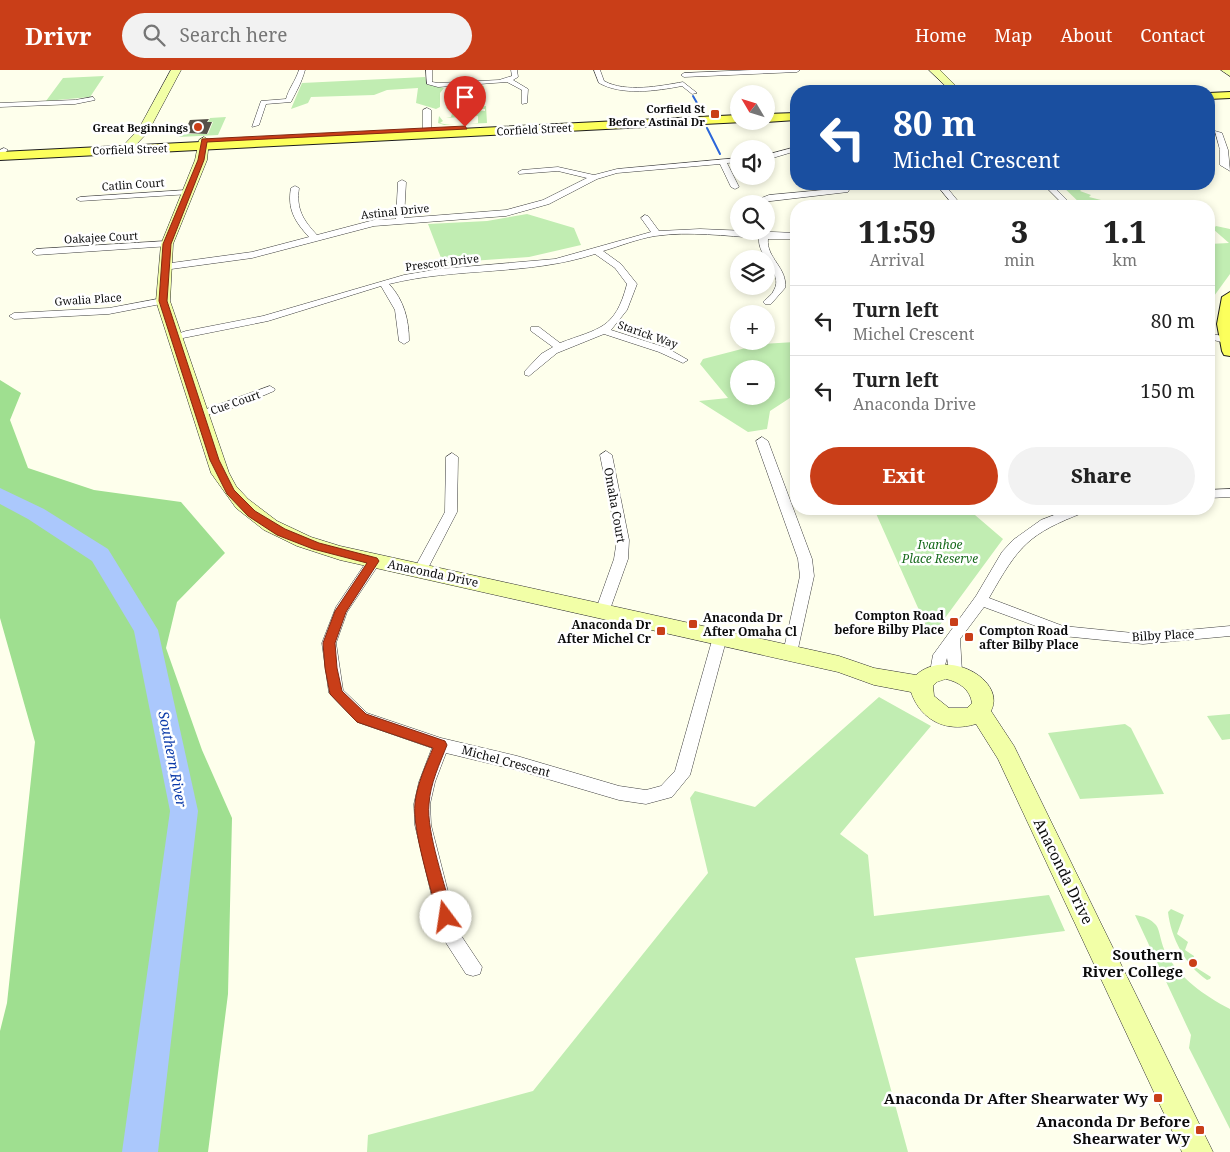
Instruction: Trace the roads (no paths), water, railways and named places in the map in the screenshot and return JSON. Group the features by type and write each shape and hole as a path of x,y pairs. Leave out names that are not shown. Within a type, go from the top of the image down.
{"main road":[{"path":"136,143 176,70"},
{"path":"934,70 950,85"},
{"path":"1226,70 1230,73"},
{"path":"1215,92 1230,91"},
{"path":"1215,96 1230,95"},
{"path":"775,113 790,112"},
{"name":"Corfield Street","path":"1,152 136,143 207,146 730,115"},
{"path":"775,118 790,117"},
{"name":"Corfield Street","path":"427,132 730,120"},
{"name":"Anaconda Drive","path":"207,146 167,244 163,301 199,414 222,478 230,492 252,514 298,540 374,561 839,664 874,676 895,690 935,683 973,682 979,689 983,705 973,716 958,720 944,717 931,710 935,683"},
{"path":"1225,339 1225,311 1230,297"},
{"name":"Anaconda Drive","path":"973,716 1006,753 1198,1152"}],"street":[{"path":"255,125 263,102 289,101 292,91 297,88 302,70"},
{"path":"429,70 429,83 438,85 509,80 515,77 514,70"},
{"path":"597,70 601,82 608,86 628,88 683,84 694,93"},
{"path":"683,84 686,80 682,72 797,70"},
{"path":"509,80 525,88 524,103"},
{"path":"0,105 93,100"},
{"path":"427,110 427,132"},
{"path":"1218,133 1224,150 1224,165 1230,169"},
{"path":"775,155 790,151"},
{"path":"722,161 734,187"},
{"name":"Astinal Drive","path":"164,267 208,263 252,255 349,228 400,220 484,216 528,208 566,193 594,177 651,167 730,161"},
{"name":"Astinal Drive","path":"522,172 558,169 594,177"},
{"path":"400,220 402,182"},
{"path":"295,188 292,200 295,216 315,238"},
{"path":"775,197 845,190"},
{"path":"945,190 953,200"},
{"path":"1052,190 1063,200"},
{"name":"Catlin Court","path":"80,198 187,192"},
{"path":"645,218 656,233"},
{"name":"Prescott Drive","path":"174,336 275,316 383,283 422,274 451,270 532,266 556,262 596,251 625,240 656,233 696,230 730,232"},
{"name":"Prescott Drive","path":"775,235 790,236"},
{"path":"761,240 763,247 776,266 782,283 780,292 768,302"},
{"name":"Oakajee Court","path":"36,252 167,244"},
{"name":"Starick Way","path":"529,373 539,359 558,346 604,331 614,323 629,296 632,284 618,266 596,251"},
{"path":"383,283 401,311 405,325 404,341"},
{"name":"Gwalia Place","path":"14,316 110,311 163,301"},
{"path":"535,329 558,346"},
{"name":"Starick Way","path":"604,331 663,350 683,360"},
{"name":"Cue Court","path":"199,414 235,404 270,389"},
{"path":"762,441 806,567 807,576 790,653"},
{"name":"Omaha Court","path":"602,612 621,560 623,540 606,455"},
{"path":"420,571 451,512 452,457"},
{"path":"1215,494 1230,493"},
{"path":"935,683 954,639 982,600 1007,556 1018,543 1050,515"},
{"name":"Michel Crescent","path":"374,561 341,611 329,643 336,694 362,718 441,745 516,763 618,793 646,797 666,792 682,775 720,637"},
{"name":"Bilby Place","path":"982,600 1063,631 1143,639 1230,631"},
{"path":"441,745 427,782 422,804 423,825 450,935 473,967"}],"waterway":[{"path":"693,96 701,110"},
{"path":"707,128 720,154"},
{"name":"Southern River","path":"0,495 36,514 100,555 146,630 184,811 140,1152"}],"place":[{"name":"Corfield St Before Astinal Dr","path":"715,114"},
{"name":"Great Beginnings","path":"198,127"},
{"name":"Compton Road before Bilby Place","path":"954,622"},
{"name":"Anaconda Dr After Omaha Cl","path":"693,624"},
{"name":"Anaconda Dr After Michel Cr","path":"661,631"},
{"name":"Compton Road after Bilby Place","path":"969,637"},
{"name":"Southern River College","path":"1193,963"},
{"name":"Anaconda Dr After Shearwater Wy","path":"1158,1098"},
{"name":"Anaconda Dr Before Shearwater Wy","path":"1200,1130"}],"park label":[{"name":"Ivanhoe Place Reserve","path":"940,551"}]}
